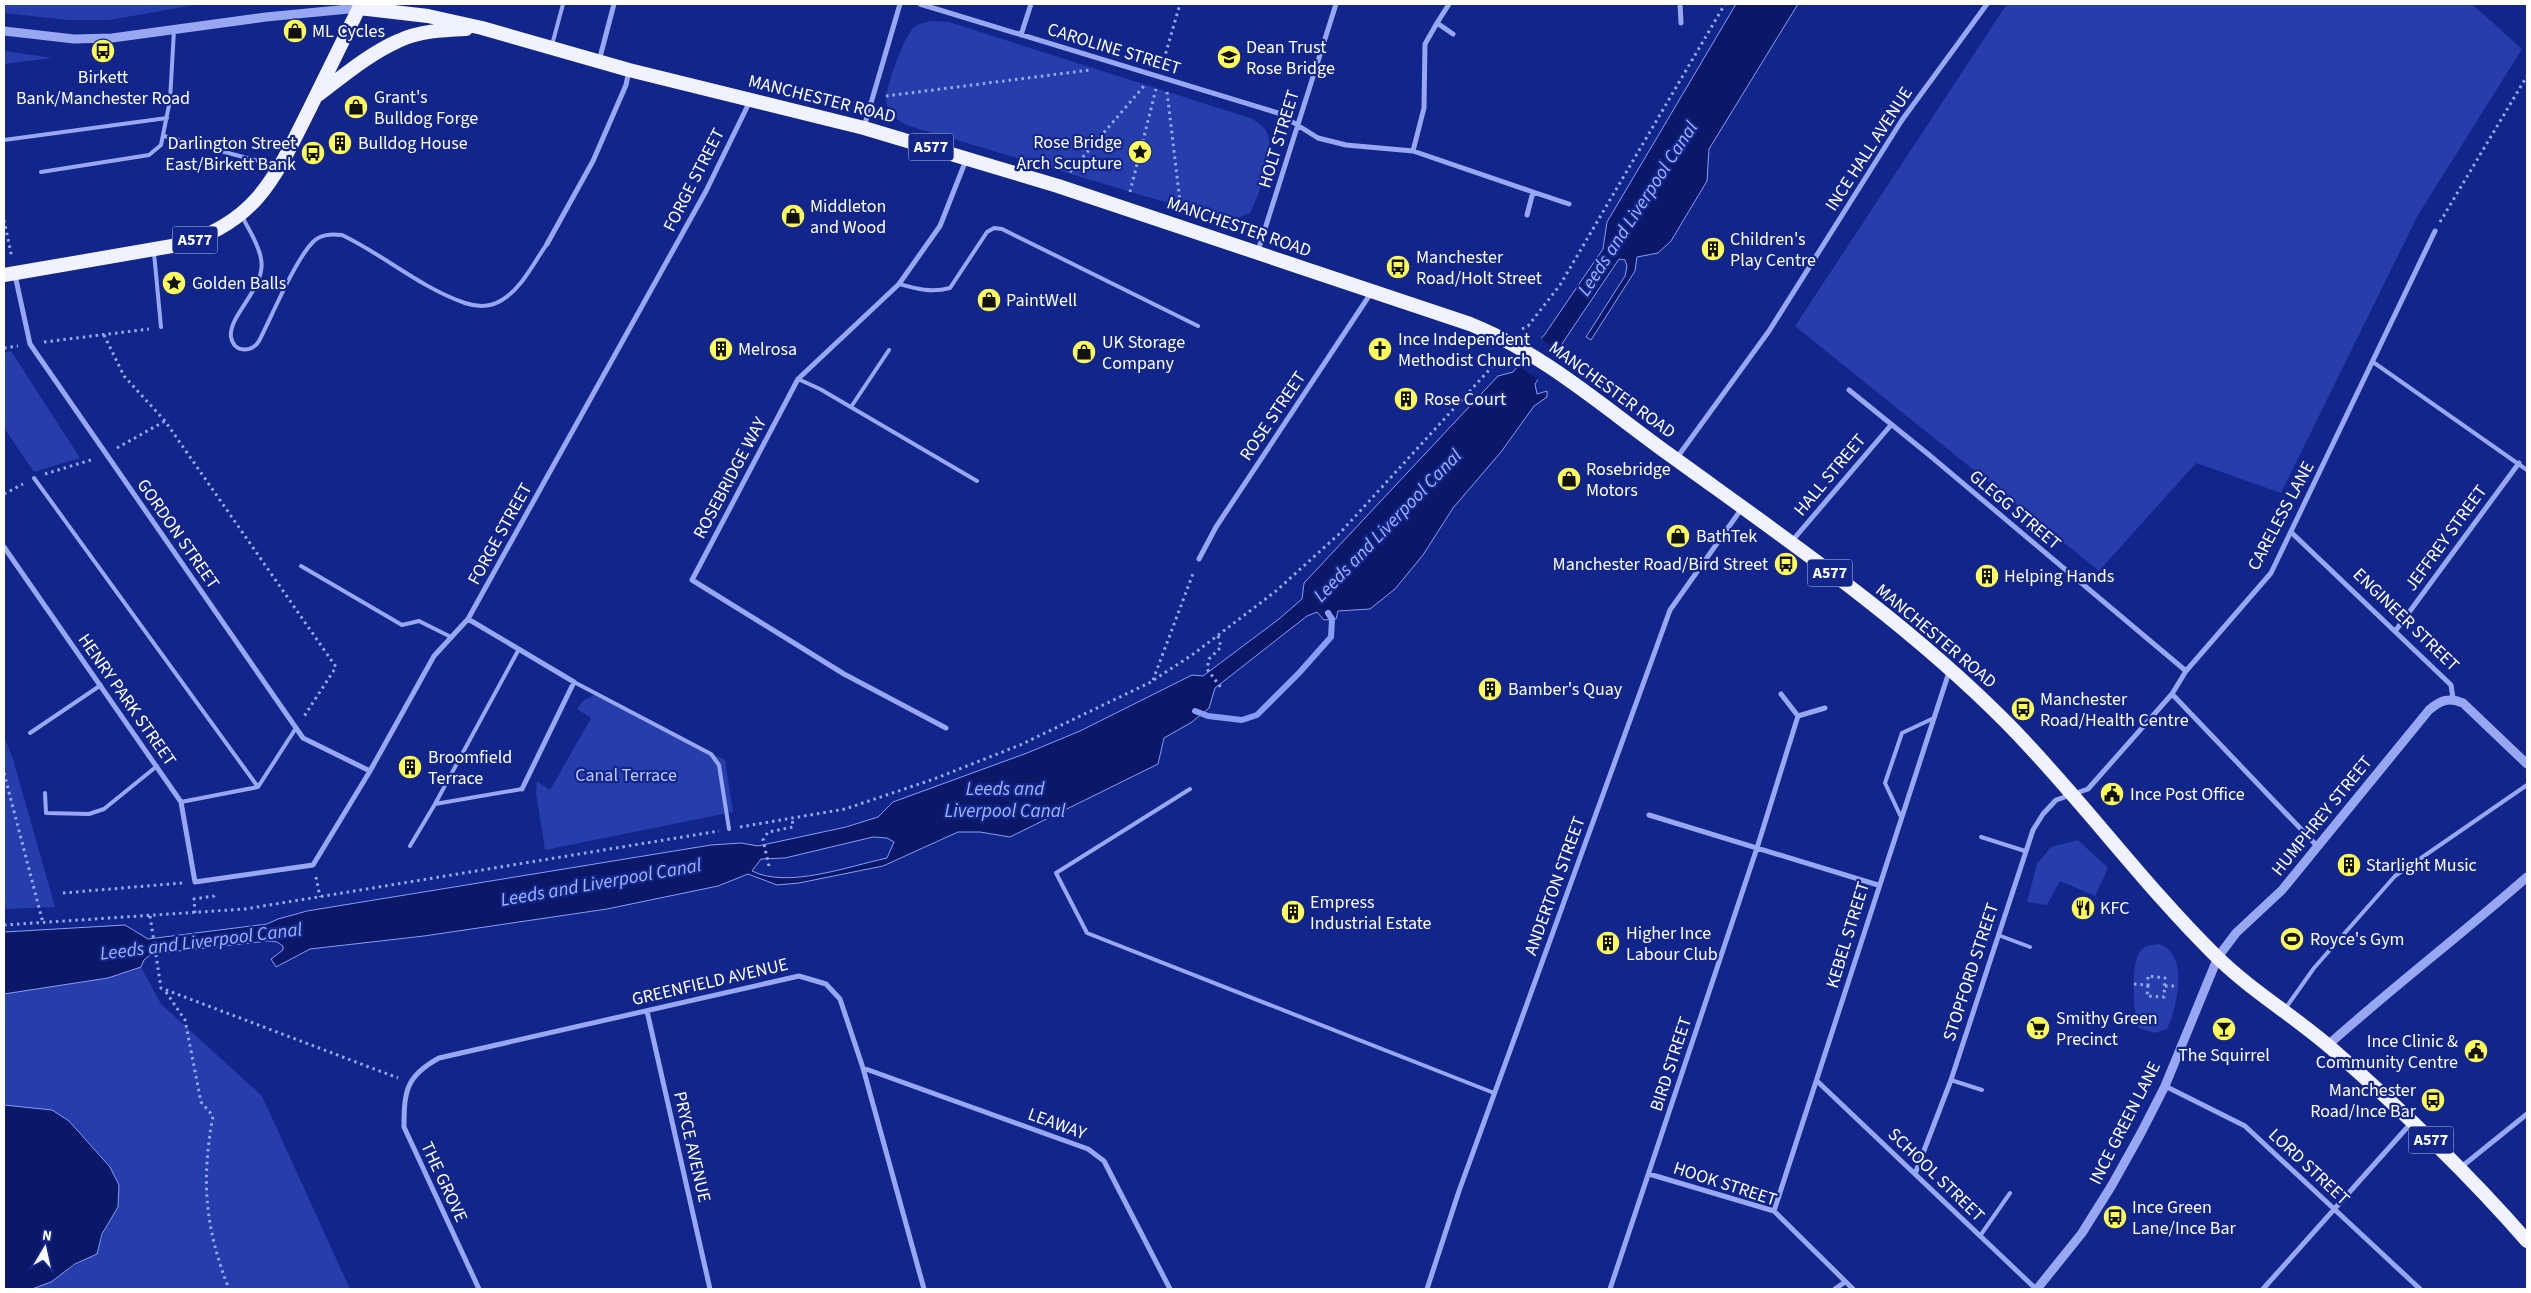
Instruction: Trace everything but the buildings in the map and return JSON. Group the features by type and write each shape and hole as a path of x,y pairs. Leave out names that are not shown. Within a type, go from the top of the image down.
{"highway":[{"name":"MANCHESTER ROAD","path":"359,8 378,7 482,28 629,70 864,128 967,157 1470,324 1518,346 1742,508 1905,631 1950,668 2008,724 2073,794 2177,915 2218,958 2328,1045 2412,1121 2460,1168 2527,1241"},
{"name":"A577","path":"9,274 153,250 199,239 223,228 241,214 272,182 359,8"},
{"path":"315,97 366,60 398,41 429,31 482,28"}],"street":[{"path":"599,62 614,4"},
{"path":"864,128 900,4"},
{"name":"CAROLINE STREET","path":"920,4 1278,113 1318,138 1346,145 1413,151 1569,204"},
{"path":"1021,34 1031,4"},
{"name":"HOLT STREET","path":"1258,254 1336,4"},
{"path":"1413,151 1424,108 1425,44 1449,4"},
{"path":"1680,4 1681,23"},
{"name":"INCE HALL AVENUE","path":"1675,459 1770,332 1902,120 1987,4"},
{"path":"4,32 35,36 112,38 316,11 359,8"},
{"path":"1437,24 1454,34"},
{"path":"547,244 593,161 626,85 629,70"},
{"name":"FORGE STREET","path":"313,864 370,771 434,656 468,619 706,191 750,101"},
{"name":"ROSEBRIDGE WAY","path":"946,728 844,674 692,580 798,379 899,284 940,226 967,157"},
{"path":"1527,215 1533,192"},
{"name":"CARELESS LANE","path":"2073,794 2088,789 2172,694 2186,671 2271,573 2292,533 2435,231"},
{"name":"GORDON STREET","path":"9,274 30,344 303,738 370,771"},
{"name":"ROSE STREET","path":"1199,559 1216,526 1373,291"},
{"name":"GLEGG STREET","path":"1849,390 2186,671"},
{"name":"HALL STREET","path":"1790,544 1891,425"},
{"name":"JEFFREY STREET","path":"2396,630 2519,463"},
{"name":"ANDERTON STREET","path":"1428,1289 1459,1190 1670,610 1742,508"},
{"name":"ENGINEER STREET","path":"2292,533 2396,630 2451,685 2453,698 2463,702 2527,764"},
{"name":"HENRY PARK STREET","path":"4,547 181,802 195,882"},
{"path":"468,619 574,682 522,789"},
{"name":"KEBEL STREET","path":"1774,1211 1878,885 1950,668"},
{"path":"1781,694 1798,716 1825,708"},
{"path":"2172,694 2318,848"},
{"name":"HUMPHREY STREET","path":"2218,958 2236,933 2282,890 2318,848 2429,710 2444,700 2453,698"},
{"name":"BIRD STREET","path":"1610,1289 1757,848 1798,716"},
{"name":"STOPFORD STREET","path":"1915,1174 1950,1080 2025,851 2043,814 2056,800 2073,794"},
{"path":"1649,815 1878,885"},
{"path":"195,882 313,864"},
{"path":"2328,1045 2384,995 2471,926 2527,877"},
{"name":"INCE GREEN LANE","path":"2036,1289 2082,1233 2112,1186 2165,1086 2218,958"},
{"name":"GREENFIELD AVENUE","path":"410,1082 421,1068 440,1058 798,976 815,979 826,984 840,999 864,1068 924,1289"},
{"name":"PRYCE AVENUE","path":"647,1011 710,1289"},
{"name":"LEAWAY","path":"864,1068 1088,1149 1104,1161 1170,1289"},
{"name":"SCHOOL STREET","path":"1817,1081 2036,1289"},
{"name":"THE GROVE","path":"410,1082 404,1101 404,1128 479,1289"},
{"name":"LORD STREET","path":"2165,1086 2245,1126 2420,1289"},
{"path":"2460,1168 2527,1114"},
{"path":"2263,1289 2412,1121"},
{"name":"HOOK STREET","path":"1649,1174 1774,1211 1853,1289"},
{"path":"1835,1289 1845,1282"}],"lane":[{"path":"551,48 563,4"},
{"path":"42,172 149,155 161,145 167,118 174,30"},
{"path":"4,140 167,118"},
{"path":"164,136 281,167"},
{"path":"241,214 262,259 262,269 258,282 234,323 231,336 234,343 241,349 248,351 256,347 302,256 313,242 322,236 342,235 446,294 466,304 481,306 493,305 503,300 518,285 547,244"},
{"path":"899,284 924,291 936,292 950,288 987,232 994,228 1002,229 1198,326"},
{"path":"153,250 161,328"},
{"path":"851,407 889,350"},
{"path":"2373,362 2527,470"},
{"path":"798,379 851,407 977,481"},
{"path":"34,478 258,787"},
{"path":"301,566 402,625 419,621 451,637"},
{"path":"410,846 435,804 519,649"},
{"path":"574,682 710,754 719,765 729,829"},
{"path":"30,733 101,685"},
{"path":"1901,817 1885,782 1902,733 1934,718"},
{"path":"181,802 258,787 296,728"},
{"path":"45,793 46,813 89,814 114,803 157,766"},
{"path":"2284,1011 2314,968 2394,876 2527,785"},
{"path":"435,804 522,789"},
{"path":"1190,789 1056,873 1087,934 1494,1093"},
{"path":"1981,836 2025,851"},
{"path":"1998,935 2030,946"},
{"path":"1950,1080 1982,1090"},
{"path":"1979,1236 2010,1193"}],"path":[{"path":"1125,209 1162,78 1180,4"},
{"path":"1522,329 1528,326 1560,285 1725,4"},
{"path":"873,98 1095,70"},
{"path":"1058,186 1153,75"},
{"path":"2435,231 2527,76"},
{"path":"1162,78 1183,228"},
{"path":"4,220 9,274"},
{"path":"30,344 161,328"},
{"path":"104,335 124,376 165,421 336,667 296,728"},
{"path":"4,925 245,909 844,809 934,779 1020,745 1152,681 1218,636 1276,591 1338,534 1503,355 1507,356"},
{"path":"4,494 34,478 106,455 165,421"},
{"path":"1152,681 1199,559"},
{"path":"1218,636 1221,647 1209,659 1207,669 1222,689"},
{"path":"4,773 44,922"},
{"path":"769,866 763,840 768,832 792,828 792,818"},
{"path":"313,864 320,897"},
{"path":"195,913 194,899 214,896 218,879"},
{"path":"62,893 195,882"},
{"path":"150,916 161,988 410,1082"},
{"path":"2148,976 2165,978 2164,997 2147,996 2148,984 2148,976"},
{"path":"2134,984 2148,984"},
{"path":"2165,986 2178,986"},
{"path":"166,991 185,1020 202,1102 212,1116 206,1155 204,1187 216,1254 230,1289"}],"green space":[{"path":"4,4 201,4 109,20 68,20 4,13"},
{"path":"2007,4 2472,4 2522,49 2418,215 2281,493 2196,463 2099,571 1795,326"},
{"path":"930,21 949,22 1253,119 1265,129 1269,147 1266,171 1250,213 1229,221 906,125 888,109 886,99 888,90 895,66 909,34 913,28"},
{"path":"4,51 53,58 4,64"},
{"path":"11,351 80,458 34,472 4,428 4,352"},
{"name":"Canal Terrace","path":"594,695 725,760 733,812 545,850 536,793 537,781 550,790 591,718 577,709 584,700"},
{"path":"4,736 13,759 55,907 4,909"},
{"path":"2078,840 2108,868 2095,896 2060,881 2047,905 2027,902 2037,864 2051,847"},
{"path":"2159,944 2169,950 2175,958 2178,969 2178,982 2174,1008 2167,1029 2155,1033 2139,1028 2135,1012 2134,976 2135,965 2141,950 2147,946"},
{"path":"141,967 161,1004 262,1096 350,1289 32,1289 97,1254 107,1223 110,1166 69,1121 4,1105 4,994 108,978"}],"water":[{"name":"Leeds and Liverpool Canal","path":"1736,4 1798,4 1709,149 1707,181 1671,241 1658,253 1637,257 1635,271 1591,340 1586,337 1625,276 1627,266 1625,260 1619,259 1535,384 1537,394 1547,391 1547,397 1534,406 1501,452 1453,508 1423,555 1395,589 1370,609 1338,611 1336,619 1324,620 1317,612 1307,616 1215,688 1209,708 1192,722 1164,738 1158,764 1010,837 980,832 958,832 883,866 799,883 777,885 748,874 718,886 607,909 424,936 310,949 276,967 271,959 283,950 283,946 277,942 268,941 151,954 144,960 141,967 108,978 4,994 4,932 125,925 148,939 267,924 307,911 711,845 741,843 758,846 846,827 878,817 893,802 1027,753 1080,731 1192,675 1203,676 1279,619 1302,599 1304,583 1498,376 1513,372 1545,334 1603,249 1607,222","holes":["873,837 887,838 894,842 887,858 801,877 783,878 767,876 752,871 761,859 785,858"]},
{"path":"4,1105 52,1110 69,1121 110,1167 119,1185 118,1207 102,1234 97,1254 75,1264 51,1282 32,1289 4,1289"}],"pier":[{"path":"1539,337 1559,352 1540,381 1516,364"}],"waterway":[{"name":"Leeds and Liverpool Canal","path":"1195,711 1208,716 1242,720 1257,715 1299,673 1331,637 1332,619 1328,613"}],"place":[{"name":"ML Cycles","path":"295,31"},
{"name":"Birkett Bank/Manchester Road","path":"103,51"},
{"name":"Dean Trust Rose Bridge","path":"1229,57"},
{"name":"Grant's Bulldog Forge","path":"356,107"},
{"name":"Bulldog House","path":"340,143"},
{"name":"Rose Bridge Arch Scupture","path":"1140,152"},
{"name":"Darlington Street East/Birkett Bank","path":"313,153"},
{"name":"Middleton and Wood","path":"793,216"},
{"name":"Children's Play Centre","path":"1713,249"},
{"name":"Manchester Road/Holt Street","path":"1398,267"},
{"name":"Golden Balls","path":"174,283"},
{"name":"PaintWell","path":"989,300"},
{"name":"Melrosa","path":"721,349"},
{"name":"Ince Independent Methodist Church","path":"1380,349"},
{"name":"UK Storage Company","path":"1084,352"},
{"name":"Rose Court","path":"1406,399"},
{"name":"Rosebridge Motors","path":"1569,479"},
{"name":"BathTek","path":"1678,536"},
{"name":"Manchester Road/Bird Street","path":"1786,564"},
{"name":"Helping Hands","path":"1987,576"},
{"name":"Bamber's Quay","path":"1490,689"},
{"name":"Manchester Road/Health Centre","path":"2023,709"},
{"name":"Broomfield Terrace","path":"410,767"},
{"name":"Ince Post Office","path":"2112,794"},
{"name":"Starlight Music","path":"2349,865"},
{"name":"KFC","path":"2083,908"},
{"name":"Empress Industrial Estate","path":"1293,912"},
{"name":"Royce's Gym","path":"2292,939"},
{"name":"Higher Ince Labour Club","path":"1608,943"},
{"name":"Smithy Green Precinct","path":"2038,1028"},
{"name":"The Squirrel","path":"2224,1029"},
{"name":"Ince Clinic & Community Centre","path":"2476,1051"},
{"name":"Manchester Road/Ince Bar","path":"2433,1100"},
{"name":"Ince Green Lane/Ince Bar","path":"2115,1217"}]}
